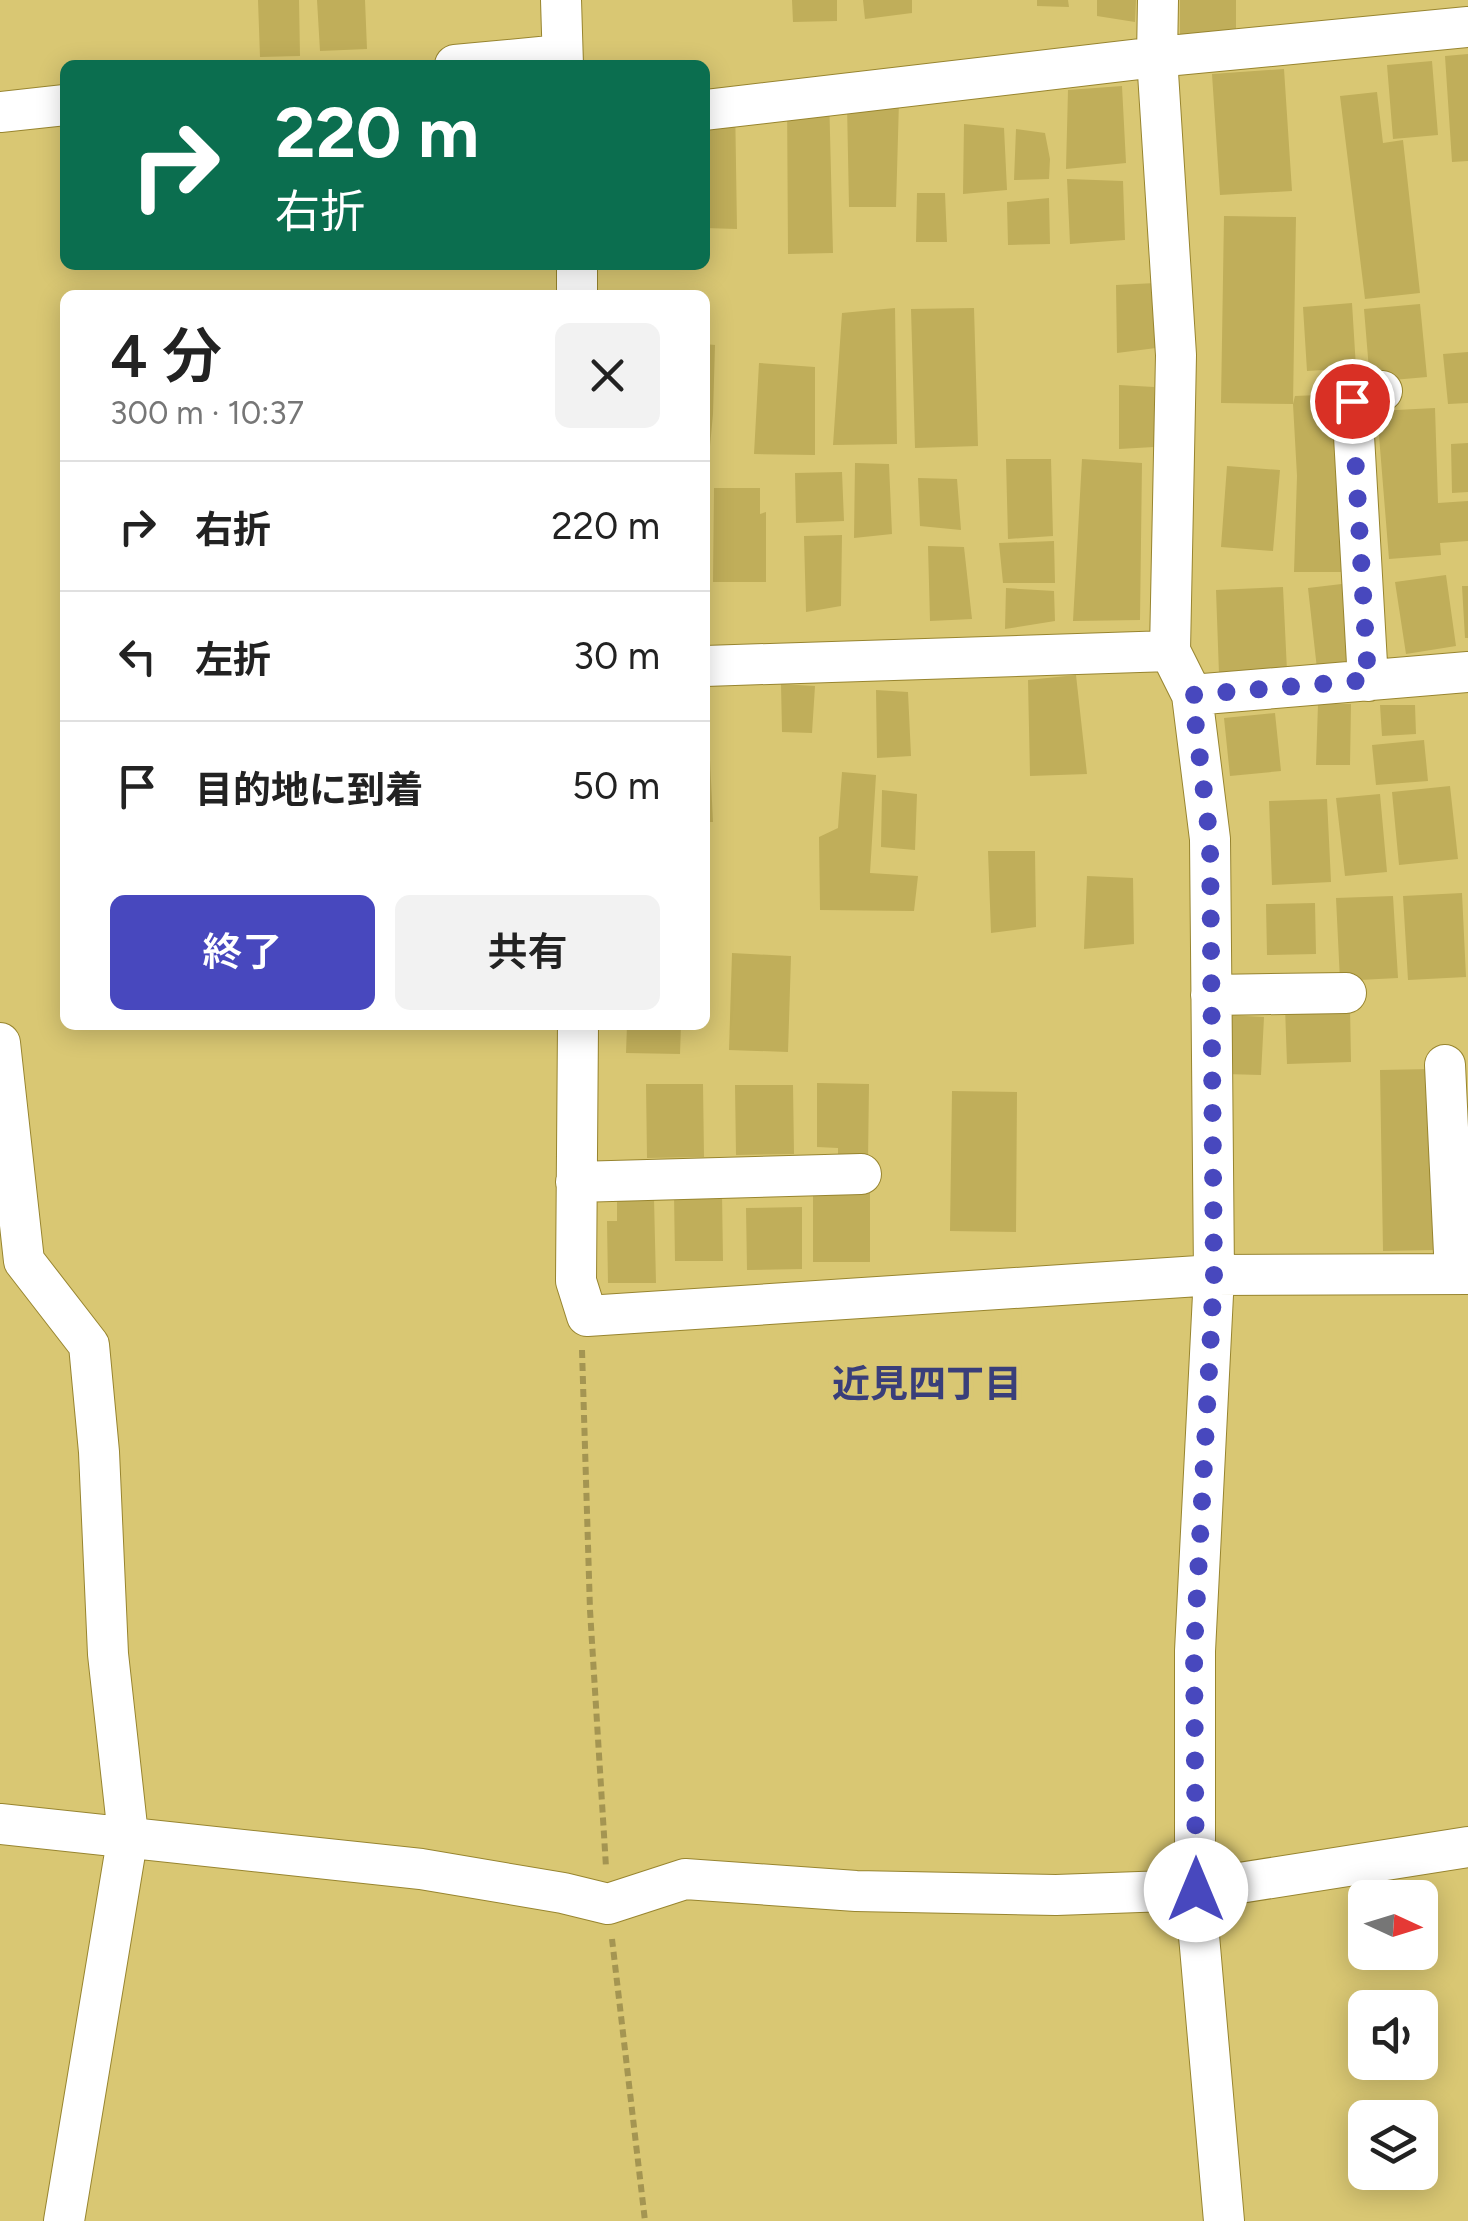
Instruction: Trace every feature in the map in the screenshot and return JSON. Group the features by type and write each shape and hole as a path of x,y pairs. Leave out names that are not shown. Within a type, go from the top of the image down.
{"street":[{"path":"562,0 562,60"},
{"path":"1158,0 1157,58 1176,355 1170,651 1192,695 1210,840 1214,1276 1194,1651 1196,1890 1224,2221"},
{"path":"710,109 1468,26"},
{"path":"0,112 60,106"},
{"path":"1368,680 1352,401 1382,391"},
{"path":"710,666 1170,651"},
{"path":"1192,695 1468,672"},
{"path":"1212,995 1346,993"},
{"path":"578,1030 576,1282 587,1316 1214,1276 1461,1274 1445,1064"},
{"path":"0,1042 24,1261 89,1345 99,1452 108,1654 128,1836 64,2221"},
{"path":"576,1182 861,1174"},
{"path":"0,1824 421,1869 608,1904 684,1880 856,1891 1056,1895 1196,1890 1468,1846"}],"path":[{"path":"587,1316 582,1356 589,1570 608,1904 646,2221"}],"building":[{"path":"258,0 299,0 300,56 260,57"},
{"path":"317,0 365,0 367,49 320,51"},
{"path":"792,0 837,0 837,21 793,22"},
{"path":"863,0 912,0 912,13 865,19"},
{"path":"1037,0 1068,0 1069,7 1037,6"},
{"path":"1097,0 1136,0 1135,22 1097,16"},
{"path":"1180,0 1236,0 1236,34 1180,35"},
{"path":"1468,54 1468,161 1452,162 1445,56"},
{"path":"1432,61 1438,135 1393,139 1387,65"},
{"path":"1284,69 1292,191 1220,195 1212,74"},
{"path":"1122,86 1126,163 1066,169 1068,90"},
{"path":"1377,92 1383,143 1403,140 1420,293 1365,299 1340,96"},
{"path":"787,94 829,94 833,253 788,254"},
{"path":"735,100 737,229 710,228 710,101"},
{"path":"899,101 896,207 849,207 847,104"},
{"path":"964,124 1004,128 1007,190 963,194"},
{"path":"1016,129 1045,133 1049,179 1014,180"},
{"path":"1067,179 1123,181 1125,240 1070,244"},
{"path":"917,193 945,193 947,242 916,242"},
{"path":"1049,198 1050,244 1008,245 1007,202"},
{"path":"1224,216 1296,217 1293,404 1221,403"},
{"path":"1156,283 1156,348 1117,353 1116,285"},
{"path":"1352,303 1356,368 1307,371 1303,307"},
{"path":"1420,304 1427,377 1370,382 1364,309"},
{"path":"895,308 897,444 833,445 842,313"},
{"path":"974,308 978,446 915,448 911,309"},
{"path":"710,344 715,345 710,446"},
{"path":"1468,352 1468,403 1448,404 1443,354"},
{"path":"759,363 815,367 815,455 754,454"},
{"path":"1119,385 1154,387 1154,447 1119,449"},
{"path":"1342,394 1349,572 1294,572 1297,476 1295,396"},
{"path":"1435,408 1438,503 1468,501 1468,541 1440,543 1441,555 1389,559 1377,411"},
{"path":"1468,443 1468,492 1452,493 1451,444"},
{"path":"1006,459 1051,459 1053,536 1008,539"},
{"path":"1082,459 1142,463 1140,620 1073,621"},
{"path":"855,463 889,464 892,534 854,538"},
{"path":"1227,466 1280,470 1273,551 1221,547"},
{"path":"842,472 844,521 796,523 795,473"},
{"path":"918,478 957,479 961,530 920,526"},
{"path":"714,488 760,488 760,514 766,512 766,582 713,582"},
{"path":"842,535 841,606 806,612 804,536"},
{"path":"1054,541 1055,583 1003,583 999,543"},
{"path":"928,546 964,547 972,619 930,621"},
{"path":"1446,575 1456,646 1406,654 1395,582"},
{"path":"1350,583 1358,665 1317,669 1308,588"},
{"path":"1462,586 1468,586 1468,638 1465,638"},
{"path":"1283,587 1287,671 1219,674 1216,590"},
{"path":"1006,588 1054,591 1055,621 1005,629"},
{"path":"1076,675 1087,774 1030,776 1028,680"},
{"path":"781,684 815,686 812,733 782,732"},
{"path":"876,690 908,692 911,756 877,758"},
{"path":"1318,704 1351,704 1350,765 1316,765"},
{"path":"1380,705 1415,705 1416,734 1382,736"},
{"path":"1275,713 1281,771 1230,776 1224,718"},
{"path":"1424,740 1428,781 1376,785 1372,745"},
{"path":"710,760 713,822 710,822"},
{"path":"842,772 876,775 870,873 918,876 914,911 820,910 819,837 838,828"},
{"path":"1450,786 1458,859 1399,865 1392,792"},
{"path":"882,790 917,794 915,850 881,847"},
{"path":"1380,794 1387,872 1345,876 1336,798"},
{"path":"1327,799 1331,882 1272,885 1269,801"},
{"path":"988,851 1035,851 1036,927 991,933"},
{"path":"1087,876 1133,878 1134,944 1084,949"},
{"path":"1462,893 1466,977 1408,980 1403,896"},
{"path":"1393,896 1398,978 1340,981 1336,898"},
{"path":"1315,903 1316,954 1267,955 1266,904"},
{"path":"732,953 791,956 788,1052 729,1050"},
{"path":"1350,1006 1351,1062 1287,1064 1285,1007"},
{"path":"1228,1015 1264,1017 1261,1075 1225,1074"},
{"path":"627,1030 681,1030 680,1054 626,1053"},
{"path":"1432,1069 1435,1250 1383,1251 1380,1070"},
{"path":"817,1083 869,1084 868,1162 838,1162 838,1148 817,1147"},
{"path":"646,1084 703,1084 704,1157 647,1158"},
{"path":"735,1085 793,1085 794,1154 736,1155"},
{"path":"952,1091 1017,1092 1016,1232 950,1231"},
{"path":"870,1184 870,1262 813,1262 813,1185"},
{"path":"674,1193 722,1193 723,1261 675,1261"},
{"path":"654,1198 656,1283 608,1283 607,1221 617,1221 617,1199"},
{"path":"802,1207 802,1269 747,1270 746,1208"}],"district":[{"name":"近見四丁目","path":"927,1384"}],"route":[{"path":"1196,1890 1194,1651 1214,1276 1210,840 1192,695 1368,680 1352,401"}]}
